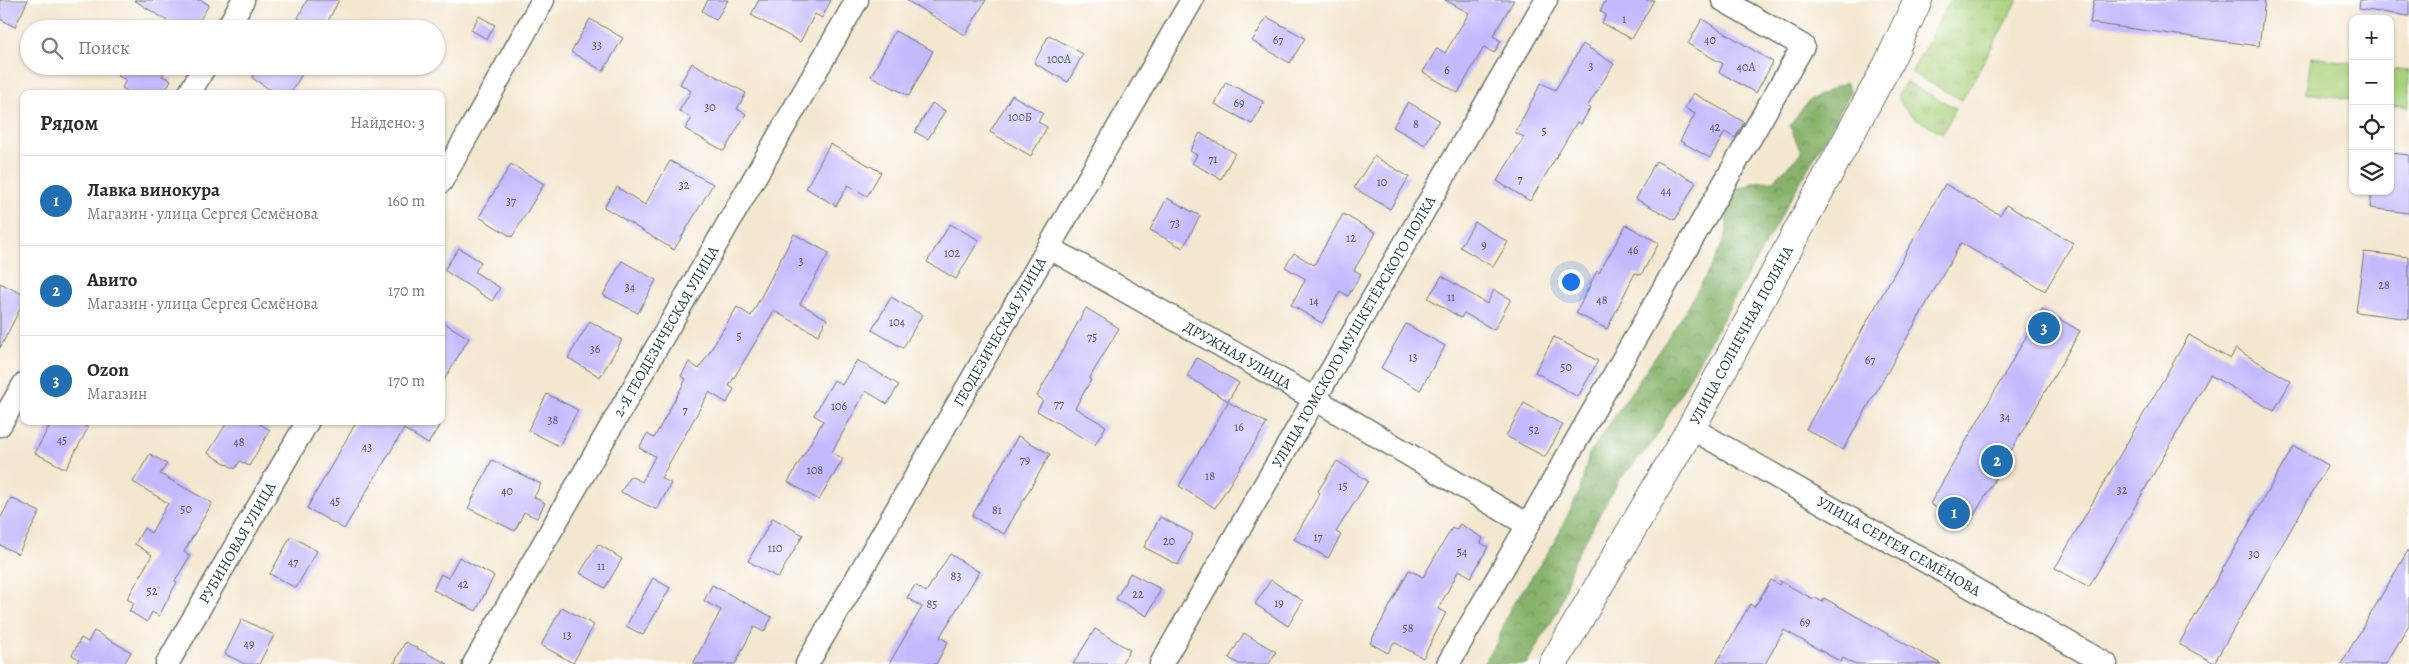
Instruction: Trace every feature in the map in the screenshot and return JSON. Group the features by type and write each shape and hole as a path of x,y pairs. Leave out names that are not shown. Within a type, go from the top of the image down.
{"street":[{"path":"232,20 243,0"},
{"path":"445,175 543,0"},
{"name":"2-Я ГЕОДЕЗИЧЕСКАЯ УЛИЦА","path":"474,664 857,0"},
{"name":"ГЕОДЕЗИЧЕСКАЯ УЛИЦА","path":"807,664 1050,248 1192,0"},
{"name":"УЛИЦА ТОМСКОГО МУШКЕТЁРСКОГО ПОЛКА","path":"1161,664 1313,398 1546,0"},
{"path":"1448,664 1803,46 1723,0"},
{"name":"УЛИЦА СОЛНЕЧНАЯ ПОЛЯНА","path":"1553,664 1691,428 1888,64 1918,0"},
{"path":"192,90 200,75"},
{"name":"ДРУЖНАЯ УЛИЦА","path":"1050,248 1313,398 1528,525"},
{"path":"0,425 20,391"},
{"name":"РУБИНОВАЯ УЛИЦА","path":"167,664 306,425"},
{"name":"УЛИЦА СЕРГЕЯ СЕМЁНОВА","path":"1691,428 2106,664"}],"green space":[{"path":"1950,0 2018,0 1962,100 1911,73"},
{"path":"2311,57 2349,62 2349,98 2306,93"},
{"path":"2394,69 2409,71 2409,107 2394,105"},
{"path":"1846,82 1851,92 1652,444 1619,480 1573,562 1558,611 1526,664 1483,664 1497,642 1510,609 1553,545 1580,490 1589,454 1682,317 1715,260 1727,232 1726,200 1737,188 1745,187 1754,182 1773,181 1801,153 1790,126 1808,101"},
{"path":"1906,82 1956,108 1943,133 1916,118 1905,108 1898,95"}],"building":[{"path":"0,0 28,0 15,27 0,19"},
{"path":"134,0 201,0 209,5 200,20 166,20"},
{"path":"307,0 339,0 329,20 302,20 298,18"},
{"path":"708,0 728,0 716,20 702,11"},
{"path":"759,0 831,0 822,18 815,14 800,42 751,15"},
{"path":"906,0 986,0 965,35"},
{"path":"1445,0 1514,0 1493,36 1501,41 1494,53 1484,47 1458,93 1423,72 1437,48 1445,53 1469,13"},
{"path":"1606,0 1654,0 1632,39 1602,23 1606,15 1600,11"},
{"path":"2094,0 2265,0 2259,46 2090,23"},
{"path":"2360,0 2409,0 2409,16 2359,9"},
{"path":"479,16 495,25 487,39 471,30"},
{"path":"1267,17 1305,38 1290,63 1252,41"},
{"path":"590,19 623,38 603,71 571,52"},
{"path":"1702,19 1773,62 1756,93 1719,72 1723,64 1688,44"},
{"path":"895,31 933,51 909,96 871,76"},
{"path":"1049,35 1083,54 1068,82 1034,63"},
{"path":"1583,44 1614,64 1587,107 1590,108 1581,124 1577,122 1530,201 1497,181 1524,137 1515,133 1541,83 1555,90"},
{"path":"692,63 746,93 737,109 746,114 724,151 685,129 692,118 679,111 691,91 680,84"},
{"path":"162,75 171,80 166,90 125,90 122,88 126,80 118,76"},
{"path":"254,75 302,75 292,90 271,90 252,78"},
{"path":"1226,82 1264,102 1252,124 1215,104"},
{"path":"1693,93 1744,122 1735,138 1725,132 1710,158 1680,141 1695,114 1685,108"},
{"path":"1012,95 1043,113 1038,122 1047,127 1031,156 990,132"},
{"path":"1408,102 1439,120 1425,145 1393,127"},
{"path":"932,103 945,111 928,139 915,132"},
{"path":"1200,133 1235,153 1221,179 1192,163 1197,155 1190,151"},
{"path":"830,144 881,172 867,196 848,185 836,206 806,188"},
{"path":"2394,153 2409,155 2409,213 2370,208 2372,195 2394,195"},
{"path":"1374,156 1409,177 1390,209 1354,188"},
{"path":"670,161 713,184 674,250 604,207 617,187 645,205"},
{"path":"1656,161 1696,182 1675,220 1636,199"},
{"path":"511,164 544,184 512,237 479,217"},
{"path":"1945,184 2000,215 2006,205 2073,243 2045,291 1961,243 1843,450 1806,429"},
{"path":"1167,198 1200,216 1183,248 1150,230"},
{"path":"1343,214 1376,233 1354,270 1361,274 1348,296 1340,291 1322,323 1291,305 1306,279 1285,267 1294,253 1314,265"},
{"path":"1475,222 1508,242 1493,267 1460,247"},
{"path":"950,224 979,240 956,279 927,262"},
{"path":"1626,225 1659,243 1641,275 1635,273 1607,329 1576,313 1597,271 1599,273"},
{"path":"794,234 829,253 800,304 827,319 818,335 774,311 729,386 734,389 727,403 709,392 661,478 671,483 657,510 621,492 630,476 642,482 655,456 639,448 647,434 654,438 686,379 681,376 689,362 699,369 737,307 751,316"},
{"path":"459,248 481,262 475,272 500,288 492,301 445,271"},
{"path":"2364,252 2409,257 2409,319 2356,312"},
{"path":"622,261 656,280 638,313 603,295"},
{"path":"1442,276 1487,304 1494,290 1511,299 1494,330 1464,313 1461,318 1428,298"},
{"path":"0,283 20,293 20,309 0,348"},
{"path":"891,297 922,315 903,348 872,330"},
{"path":"1086,308 1119,328 1089,379 1091,380 1075,408 1106,426 1095,445 1037,411 1043,400 1037,396"},
{"path":"2042,309 2080,331 1968,526 1930,504"},
{"path":"590,321 622,340 600,377 568,358"},
{"path":"445,323 469,338 445,378"},
{"path":"1406,324 1445,346 1420,390 1381,368"},
{"path":"2189,335 2230,359 2236,349 2291,381 2274,411 2210,375 2089,587 2055,568"},
{"path":"1554,337 1598,361 1578,397 1535,372"},
{"path":"1197,358 1239,383 1228,401 1187,376"},
{"path":"857,360 899,385 887,404 866,391 832,452 843,459 819,500 788,482 823,421 814,415 834,380 842,385"},
{"path":"547,394 578,410 559,446 528,430"},
{"path":"1228,402 1267,423 1215,508 1179,486"},
{"path":"1524,403 1563,425 1545,457 1506,436"},
{"path":"50,425 83,425 88,428 66,469 35,453"},
{"path":"226,425 262,425 270,430 249,466 240,461 235,469 208,453"},
{"path":"355,425 439,426 428,444 404,429 344,529 307,508"},
{"path":"1018,436 1050,454 1004,534 972,516"},
{"path":"2294,446 2328,465 2214,663 2179,644"},
{"path":"150,454 167,464 160,474 212,503 184,552 190,556 175,581 177,582 159,616 152,612 147,622 129,611 134,603 127,599 152,555 135,544 144,528 151,533 168,503 133,482"},
{"path":"492,460 541,484 534,497 545,503 537,518 524,512 515,531 468,508"},
{"path":"1337,461 1368,481 1336,532 1341,535 1328,558 1294,539 1320,493 1318,491"},
{"path":"11,498 40,512 18,554 0,545 0,519"},
{"path":"1160,517 1193,534 1178,565 1144,547"},
{"path":"773,518 803,535 778,578 748,561"},
{"path":"1460,524 1483,538 1481,543 1488,547 1471,577 1459,570 1438,609 1446,613 1423,658 1394,642 1388,653 1370,643 1409,570 1423,577 1452,528 1456,530"},
{"path":"291,536 317,551 296,588 270,574"},
{"path":"598,544 622,559 605,588 580,573"},
{"path":"2409,549 2409,625 2386,664 2341,664"},
{"path":"950,554 979,572 940,637 948,642 936,664 889,664 922,607 907,598 915,585 926,592"},
{"path":"459,557 494,576 476,611 433,590 441,574 448,578"},
{"path":"1130,573 1161,589 1147,616 1116,599"},
{"path":"653,578 670,588 643,635 626,626"},
{"path":"1271,580 1303,601 1288,626 1255,604"},
{"path":"1771,580 1779,585 1780,581 1813,599 1814,597 1822,602 1824,598 1941,664 1853,664 1843,658 1841,662 1784,630 1765,664 1716,664 1750,604 1754,607"},
{"path":"712,585 772,617 764,632 754,627 735,664 693,664 721,610 704,601"},
{"path":"562,607 594,625 573,663 541,645"},
{"path":"242,619 274,635 259,664 245,664 225,654"},
{"path":"1095,629 1130,650 1121,664 1073,664"},
{"path":"94,631 131,652 124,664 76,664 79,659 72,655 81,638 88,642"},
{"path":"1244,633 1276,652 1269,664 1239,664 1229,658"},
{"path":"405,642 448,664 394,664"}],"place":[{"name":"Ozon","path":"2044,328"},
{"name":"Авито","path":"1997,461"},
{"name":"Лавка винокура","path":"1954,513"}]}
